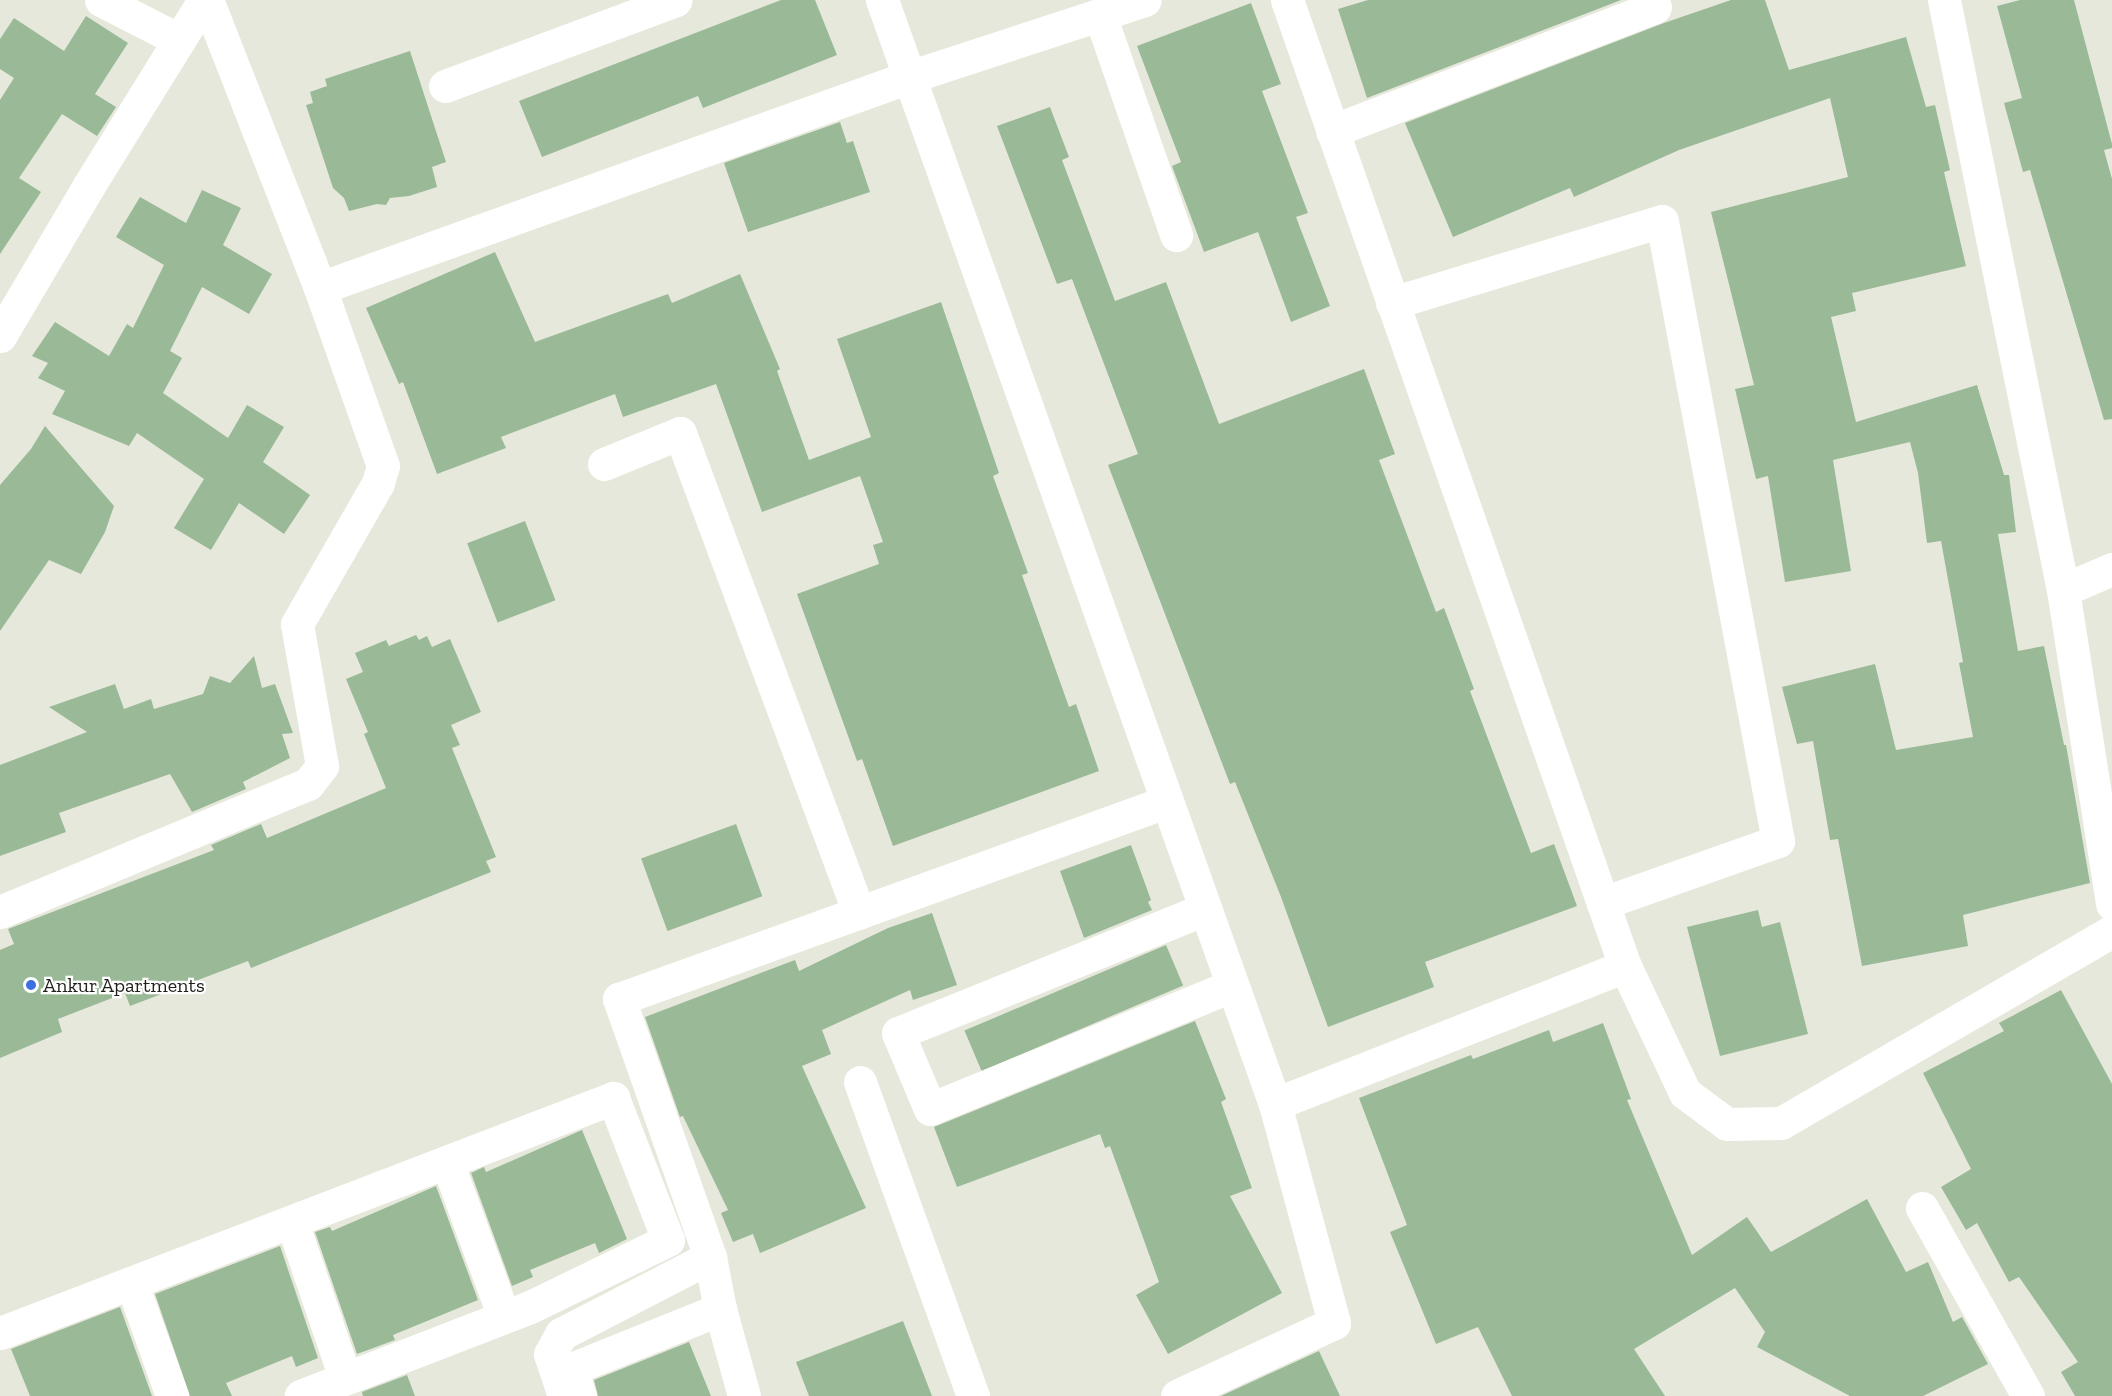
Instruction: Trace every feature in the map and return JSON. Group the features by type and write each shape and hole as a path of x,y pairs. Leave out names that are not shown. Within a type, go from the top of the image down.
{"street":[{"path":"101,0 179,40"},
{"path":"0,336 179,40 206,0"},
{"path":"0,912 308,783 322,766 297,624 378,483 383,466 320,288 206,0"},
{"path":"445,86 676,0"},
{"path":"882,0 1275,1104 1334,1323 1177,1396"},
{"path":"320,288 909,77 1145,0"},
{"path":"1287,0 1625,966 1685,1093 1727,1124 1781,1123 2112,931"},
{"path":"1944,0 2063,590 2112,904"},
{"path":"1332,131 1655,7"},
{"path":"1101,15 1176,235"},
{"path":"1392,303 1662,220 1779,841 1603,903"},
{"path":"604,464 680,434 859,913"},
{"path":"2063,590 2112,569"},
{"path":"744,1396 720,1309 710,1257 619,999 1166,802"},
{"path":"1205,909 898,1033 930,1109 1232,986"},
{"path":"1275,1104 1625,966"},
{"path":"860,1082 972,1396"},
{"path":"0,1333 613,1098 668,1240 517,1312 301,1396"},
{"path":"447,1162 517,1312"},
{"path":"1922,1208 2028,1396"},
{"path":"292,1221 345,1378"},
{"path":"564,1396 550,1354 561,1334 710,1257"},
{"path":"132,1284 172,1396"},
{"path":"580,1396 571,1369 720,1309"},
{"path":"517,1312 547,1318 561,1334"}],"building":[{"path":"781,0 815,0 837,55 703,108 698,96 542,157 519,101"},
{"path":"1368,0 1621,0 1367,98 1338,9"},
{"path":"1731,0 1765,0 1789,70 1906,37 1926,107 1935,105 1950,170 1944,172 1966,266 1852,293 1856,311 1831,317 1856,422 1977,385 2004,475 2009,475 2016,532 1998,534 2018,651 2044,646 2064,745 2066,745 2090,883 1963,915 1968,946 1862,966 1838,839 1830,840 1813,741 1797,744 1782,687 1875,664 1896,750 1973,737 1959,663 1963,662 1941,541 1927,543 1918,473 1910,442 1833,460 1851,571 1785,582 1768,476 1756,479 1735,389 1754,385 1711,212 1848,177 1830,98 1679,150 1574,197 1570,188 1453,237 1405,123 1664,23"},
{"path":"2020,0 2074,0 2112,144 2112,148 2104,150 2112,179 2112,419 2104,420 2030,170 2023,172 2004,103 2022,98 1997,6"},
{"path":"1251,3 1281,84 1262,91 1308,213 1296,217 1330,306 1291,322 1258,232 1204,252 1172,166 1181,162 1137,46"},
{"path":"86,16 128,43 95,94 116,107 97,136 62,114 19,178 41,192 0,254 0,100 14,78 0,69 0,39 14,18 64,51"},
{"path":"410,51 446,162 432,167 437,187 409,196 390,198 386,205 377,204 349,211 344,198 333,188 306,105 313,103 310,92 327,86 325,79"},
{"path":"1050,107 1069,157 1062,160 1115,301 1166,282 1219,424 1364,369 1395,454 1379,460 1436,612 1444,608 1474,689 1470,691 1531,853 1554,844 1577,906 1425,962 1434,987 1328,1027 1281,897 1235,782 1230,784 1108,465 1138,454 1072,279 1057,284 997,126"},
{"path":"840,122 847,143 853,141 870,192 748,232 724,163"},
{"path":"202,190 241,208 223,245 272,274 249,314 202,287 170,351 182,358 163,393 228,438 247,405 284,427 263,462 310,495 284,534 239,503 211,550 174,528 204,479 137,433 129,446 52,414 65,391 38,378 48,363 32,356 55,322 109,356 127,324 133,328 164,265 116,237 140,197 186,223"},
{"path":"495,252 535,342 668,294 672,303 740,274 780,369 777,371 809,460 871,437 837,339 941,302 999,473 993,476 1028,573 1022,575 1069,707 1076,704 1099,771 893,846 862,759 857,761 797,594 879,564 873,545 883,542 860,476 762,512 716,384 623,417 615,394 501,437 506,448 437,474 403,382 399,384 366,308"},
{"path":"45,426 114,506 105,532 81,574 49,560 0,631 0,485 31,449"},
{"path":"525,521 555,600 498,623 467,543"},
{"path":"416,635 419,640 427,636 432,647 450,639 481,712 451,725 460,745 452,748 496,857 486,861 491,872 251,968 248,961 130,1006 125,993 58,1019 62,1032 0,1058 0,950 14,944 8,929 214,850 211,845 261,824 267,838 386,788 364,734 368,732 346,679 363,672 355,653 386,640 389,646"},
{"path":"254,656 262,688 275,684 293,733 282,734 290,758 243,782 246,789 192,812 170,774 59,813 66,832 0,856 0,765 87,732 49,707 115,684 124,709 151,699 154,709 203,694 210,676 230,683"},
{"path":"736,824 762,896 667,931 641,859"},
{"path":"1131,845 1151,900 1148,902 1152,910 1084,938 1060,871"},
{"path":"1758,910 1762,927 1780,922 1808,1034 1720,1056 1687,927"},
{"path":"932,913 957,985 913,1000 910,990 822,1030 831,1054 802,1066 866,1208 760,1253 753,1234 733,1242 721,1213 728,1210 683,1116 680,1117 645,1017 795,960 799,971 888,928"},
{"path":"1166,945 1183,986 982,1071 964,1031"},
{"path":"2061,990 2112,1084 2112,1396 2075,1396 2061,1372 2078,1362 2019,1277 2009,1282 1977,1223 1966,1230 1941,1187 1971,1169 1923,1073 2004,1031 1999,1023"},
{"path":"1195,1021 1226,1099 1221,1102 1252,1188 1230,1196 1282,1293 1168,1354 1136,1295 1159,1282 1110,1146 1105,1148 1100,1134 957,1187 934,1127"},
{"path":"1603,1023 1631,1099 1627,1100 1692,1255 1747,1217 1771,1252 1867,1199 1906,1272 1928,1262 1953,1322 1962,1317 1988,1364 1923,1396 1850,1396 1757,1347 1765,1332 1735,1288 1634,1349 1665,1396 1512,1396 1478,1327 1436,1344 1390,1232 1407,1225 1359,1098 1471,1055 1473,1059 1549,1030 1553,1042"},
{"path":"582,1130 627,1239 599,1253 595,1243 530,1270 533,1277 512,1286 471,1173 484,1167 486,1172"},
{"path":"436,1186 478,1300 393,1335 395,1340 357,1354 315,1232 330,1227 332,1231"},
{"path":"280,1246 318,1358 296,1367 292,1356 226,1383 232,1396 190,1396 155,1294"},
{"path":"120,1307 152,1396 30,1396 11,1349"},
{"path":"903,1321 932,1396 809,1396 796,1362"},
{"path":"689,1342 711,1396 598,1396 594,1380"},
{"path":"1319,1351 1340,1396 1221,1396"},
{"path":"407,1375 415,1396 363,1396 362,1392"}],"place":[{"name":"Ankur Apartments","path":"31,985"}]}
